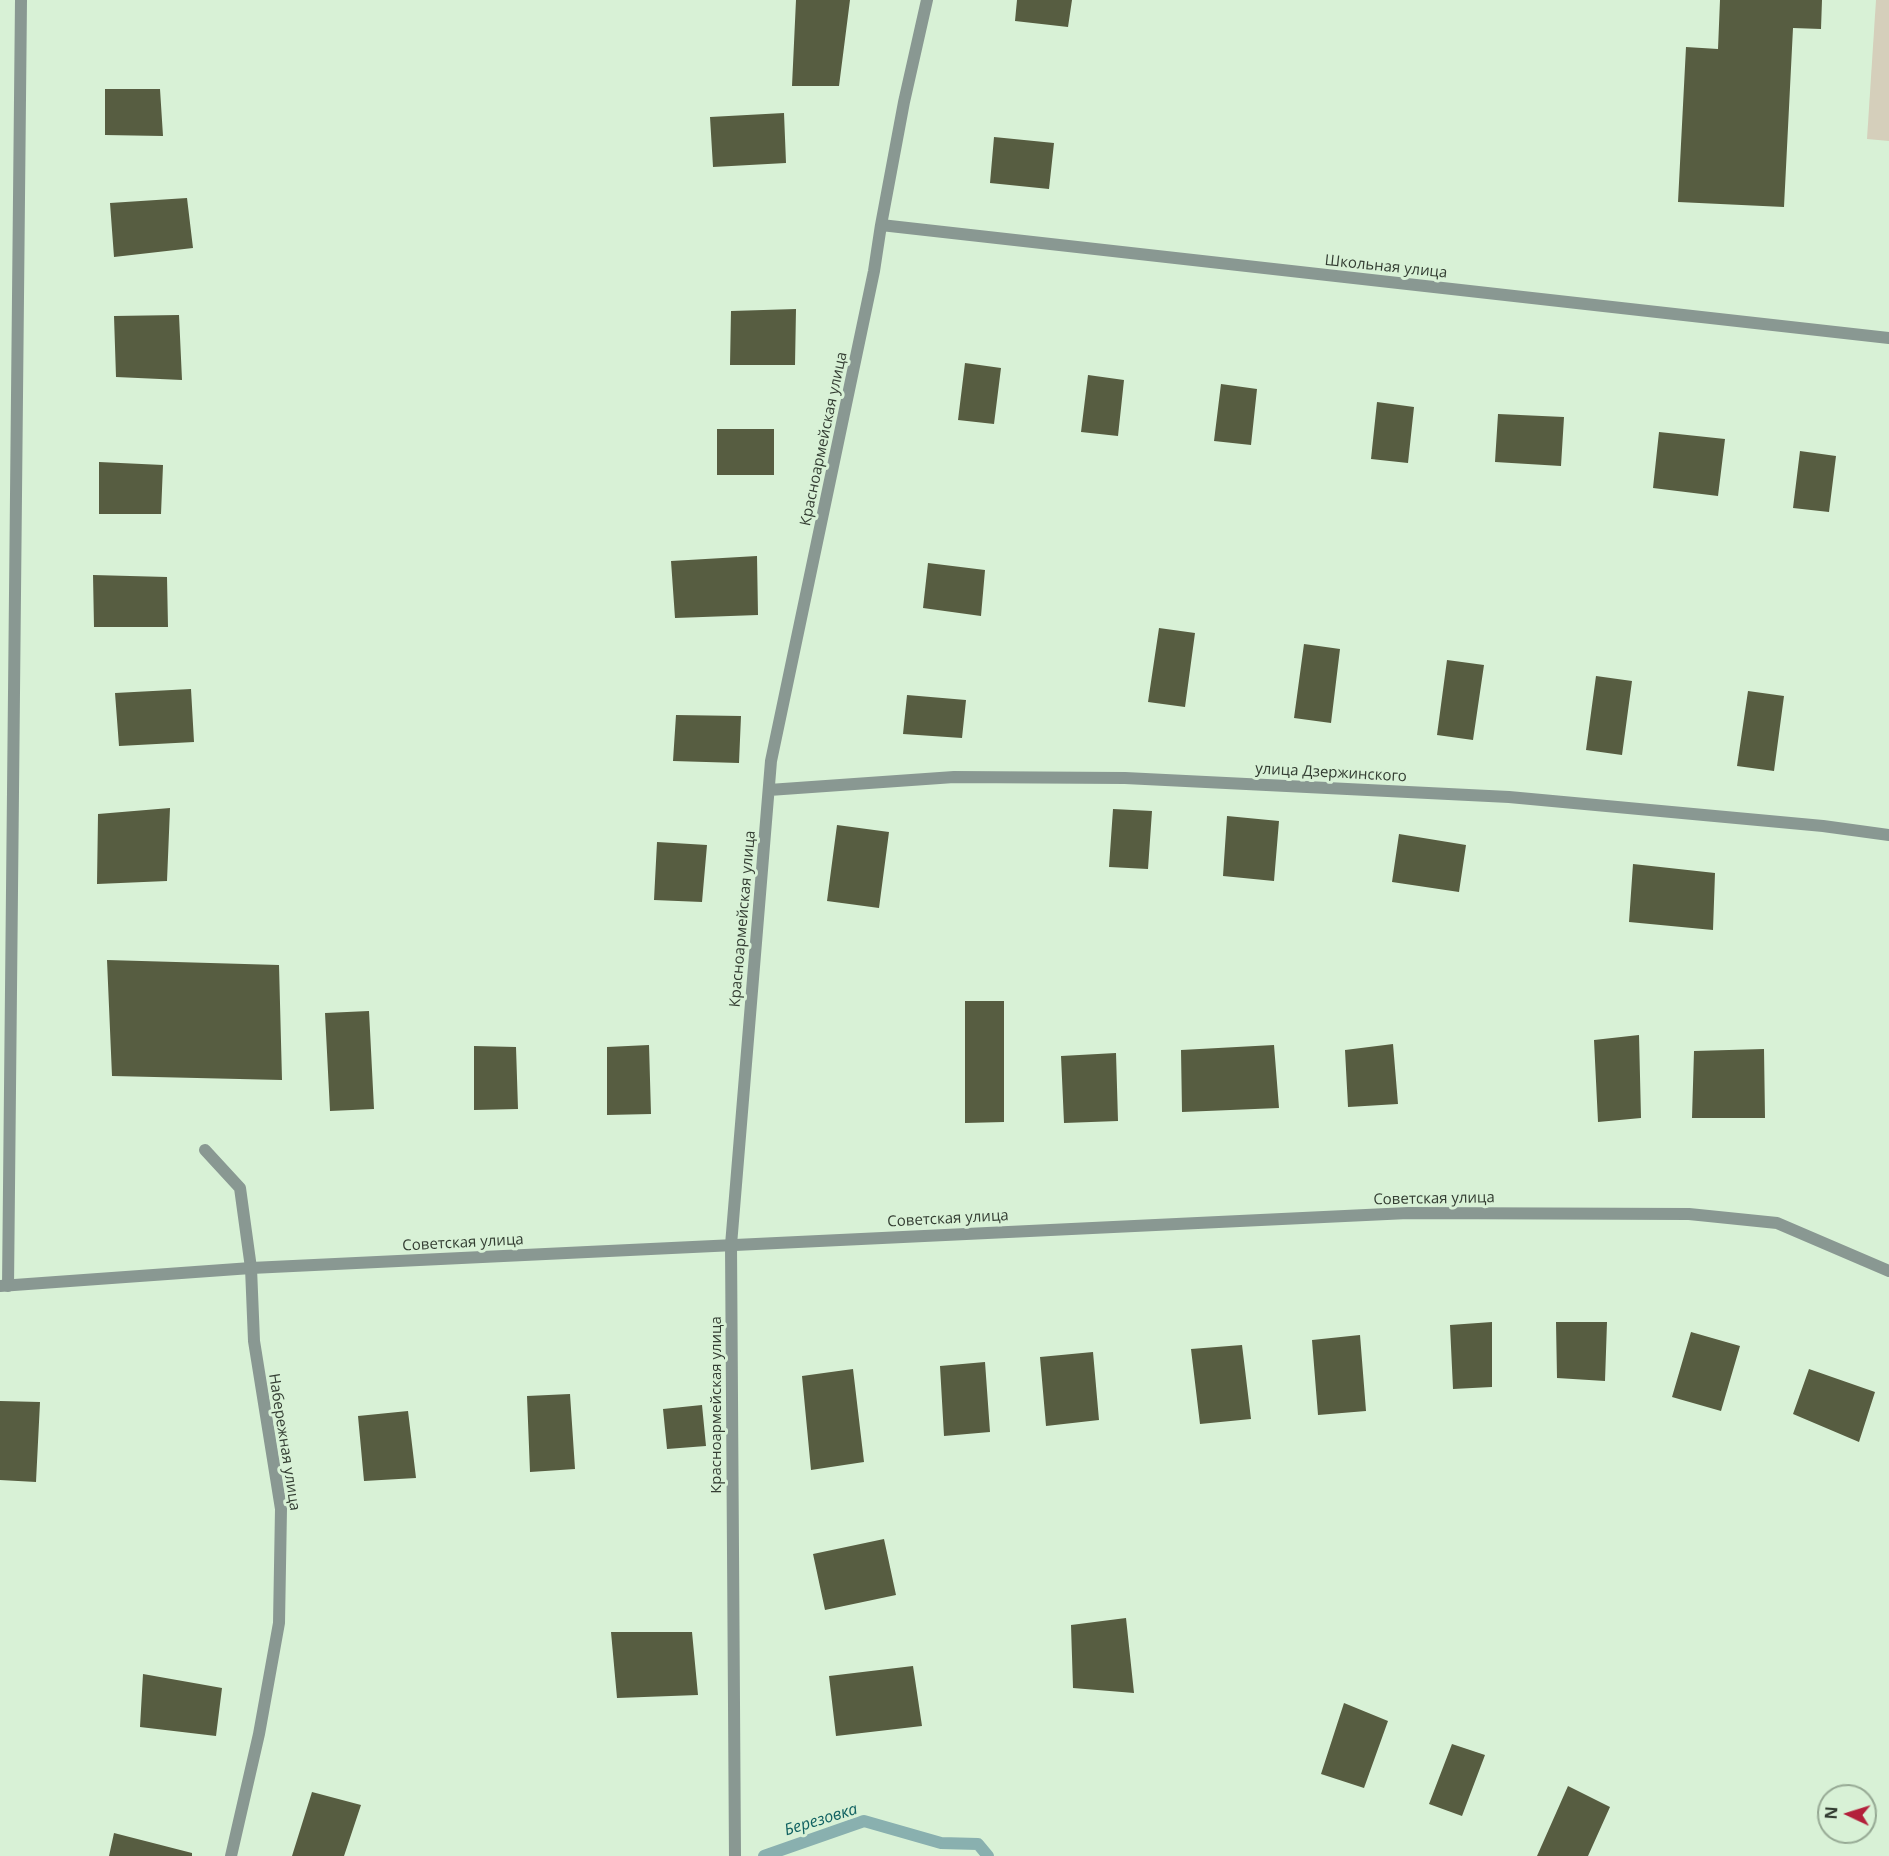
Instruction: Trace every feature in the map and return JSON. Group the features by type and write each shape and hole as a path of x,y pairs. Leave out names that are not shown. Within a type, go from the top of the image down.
{"street":[{"path":"4,1286 21,0"},
{"name":"Красноармейская улица","path":"735,1856 732,1245 771,761 874,271 904,102 927,0"},
{"name":"Школьная улица","path":"881,225 1889,339"},
{"name":"улица Дзержинского","path":"769,790 954,777 1125,778 1509,797 1823,826 1889,835"},
{"name":"Набережная улица","path":"205,1150 240,1188 251,1268 254,1341 281,1509 279,1623 259,1734 231,1856"},
{"name":"Советская улица","path":"4,1286 251,1268 1408,1213 1689,1214 1777,1223 1889,1271"}],"shaded area":[{"path":"1876,0 1889,0 1889,141 1867,139"}],"building":[{"path":"796,0 850,0 839,86 792,86"},
{"path":"1017,0 1072,0 1068,27 1015,21"},
{"path":"1720,0 1822,0 1821,29 1793,28 1784,207 1678,202 1686,47 1718,49"},
{"path":"105,89 160,89 163,136 105,135"},
{"path":"784,113 786,163 713,167 710,117"},
{"path":"994,137 1054,143 1049,189 990,183"},
{"path":"187,198 193,248 114,257 110,203"},
{"path":"796,309 795,365 730,365 731,311"},
{"path":"179,315 182,380 116,377 114,316"},
{"path":"965,363 1001,368 994,424 958,420"},
{"path":"1088,375 1124,380 1118,436 1081,432"},
{"path":"1221,384 1257,389 1251,445 1214,441"},
{"path":"1377,402 1414,407 1408,463 1371,459"},
{"path":"1498,414 1564,417 1561,466 1495,462"},
{"path":"717,429 774,429 774,475 717,475"},
{"path":"1659,432 1725,439 1718,496 1653,488"},
{"path":"1800,451 1836,456 1829,512 1793,508"},
{"path":"99,462 163,465 161,514 99,514"},
{"path":"757,556 758,615 675,618 671,561"},
{"path":"928,563 985,570 981,616 923,608"},
{"path":"93,575 167,577 168,627 94,627"},
{"path":"1159,628 1195,633 1185,707 1148,702"},
{"path":"1304,644 1340,649 1331,723 1294,718"},
{"path":"1447,660 1484,665 1473,740 1437,735"},
{"path":"1596,676 1632,681 1622,755 1586,750"},
{"path":"191,689 194,742 119,746 115,693"},
{"path":"1748,691 1784,696 1774,771 1737,766"},
{"path":"907,695 966,700 962,738 903,734"},
{"path":"676,715 741,716 739,763 673,761"},
{"path":"170,808 167,881 97,884 98,814"},
{"path":"1113,809 1152,811 1148,869 1109,867"},
{"path":"1227,816 1279,821 1274,881 1223,876"},
{"path":"837,825 889,832 879,908 827,901"},
{"path":"1399,834 1466,845 1459,892 1392,882"},
{"path":"657,842 707,845 702,902 654,900"},
{"path":"1633,864 1715,873 1713,930 1629,922"},
{"path":"107,960 279,965 282,1080 112,1076"},
{"path":"965,1001 1004,1001 1004,1122 965,1123"},
{"path":"369,1011 374,1109 330,1111 325,1013"},
{"path":"1639,1035 1641,1118 1598,1122 1594,1040"},
{"path":"1393,1044 1398,1104 1348,1107 1345,1050"},
{"path":"649,1045 651,1114 607,1115 607,1047"},
{"path":"1274,1045 1279,1108 1182,1112 1181,1050"},
{"path":"474,1046 516,1047 518,1109 474,1110"},
{"path":"1764,1049 1765,1118 1692,1118 1694,1051"},
{"path":"1116,1053 1118,1121 1064,1123 1061,1056"},
{"path":"1492,1322 1492,1387 1453,1389 1450,1325"},
{"path":"1556,1322 1607,1322 1605,1381 1557,1378"},
{"path":"1691,1332 1740,1346 1721,1411 1672,1397"},
{"path":"1360,1335 1366,1411 1318,1415 1312,1340"},
{"path":"1242,1345 1251,1419 1200,1424 1191,1349"},
{"path":"1093,1352 1099,1420 1046,1426 1040,1357"},
{"path":"985,1362 990,1432 944,1436 940,1366"},
{"path":"853,1369 864,1462 811,1470 802,1376"},
{"path":"1809,1369 1875,1392 1859,1442 1793,1414"},
{"path":"570,1394 575,1469 530,1472 527,1396"},
{"path":"0,1401 40,1402 36,1482 0,1480"},
{"path":"702,1405 706,1446 667,1449 663,1409"},
{"path":"408,1411 416,1478 364,1481 358,1416"},
{"path":"884,1539 896,1595 825,1610 813,1554"},
{"path":"1126,1618 1134,1693 1073,1688 1071,1625"},
{"path":"611,1632 692,1632 698,1695 617,1698"},
{"path":"913,1666 922,1726 836,1736 829,1676"},
{"path":"143,1674 222,1688 216,1736 140,1727"},
{"path":"1344,1703 1388,1721 1364,1788 1321,1774"},
{"path":"1452,1744 1485,1755 1462,1816 1429,1804"},
{"path":"1568,1786 1610,1807 1588,1856 1537,1856"},
{"path":"312,1792 361,1805 344,1856 292,1856"},
{"path":"114,1833 192,1853 192,1856 109,1856"}],"waterway":[{"name":"Березовка","path":"764,1856 864,1821 941,1843 978,1844 988,1856"}]}
